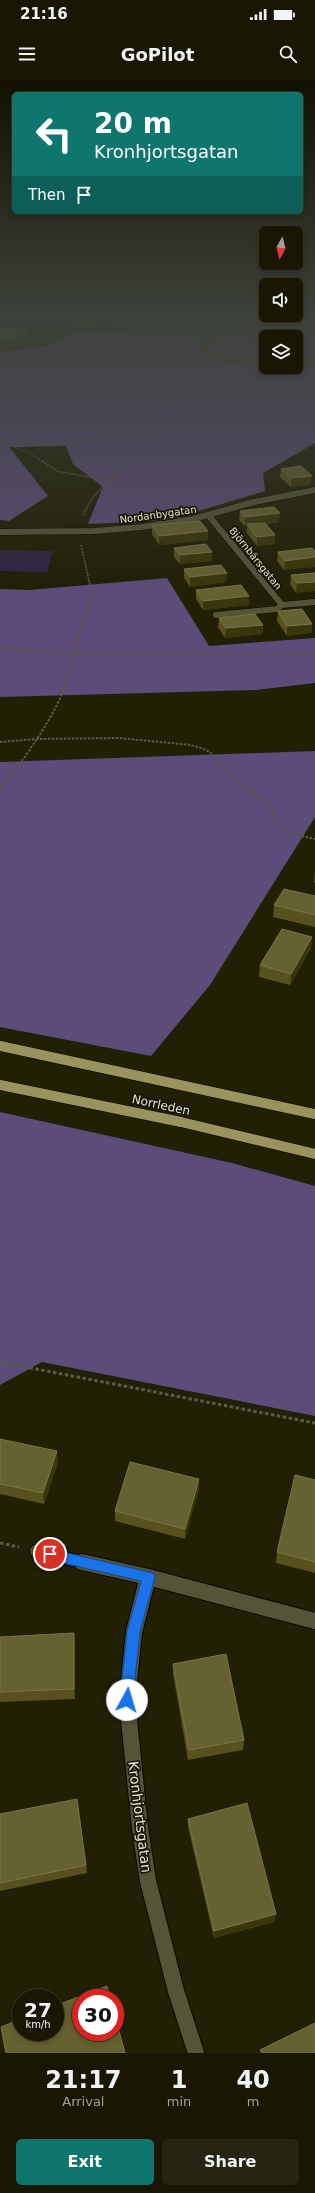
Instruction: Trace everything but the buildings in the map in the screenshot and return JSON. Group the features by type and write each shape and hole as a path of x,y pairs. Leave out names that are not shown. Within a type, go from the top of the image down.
{"main road":[{"name":"Norrleden","path":"0,1046 315,1114"},
{"name":"Norrleden","path":"0,1085 181,1122 315,1154"}],"street":[{"name":"Nordanbygatan","path":"0,532 105,530 157,525 209,516 254,502 315,490"},
{"name":"Björnbärsgatan","path":"209,516 282,605 315,602"},
{"path":"216,615 277,609 282,605"},
{"path":"36,1551 148,1577 315,1621"},
{"name":"Kronhjortsgatan","path":"148,1577 134,1632 127,1700 139,1820 148,1881 176,1991 196,2053"}],"path":[{"path":"15,447 122,437 158,429 165,411"},
{"path":"0,441 31,454 57,471 109,481"},
{"path":"0,648 76,654 315,655"},
{"path":"0,790 36,740 60,701 76,654"},
{"path":"0,742 119,738 191,745 204,749 211,753 238,782 266,802 281,828 289,833 315,839"},
{"path":"0,1362 315,1423"}],"shaded area":[{"path":"0,411 315,411 315,443 263,473 265,491 192,513 152,521 88,524 103,487 73,464 66,446 9,447 48,496 9,521 0,520"},
{"path":"0,550 53,551 47,572 0,571"},
{"path":"167,578 209,646 315,638 315,683 256,690 0,697 0,589 29,590"},
{"path":"315,751 315,817 210,985 151,1056 0,1027 0,762"},
{"path":"0,1112 232,1163 315,1186 315,1416 42,1362 0,1385"}],"route":[{"path":"50,1554 148,1577 134,1632 127,1700"}]}
